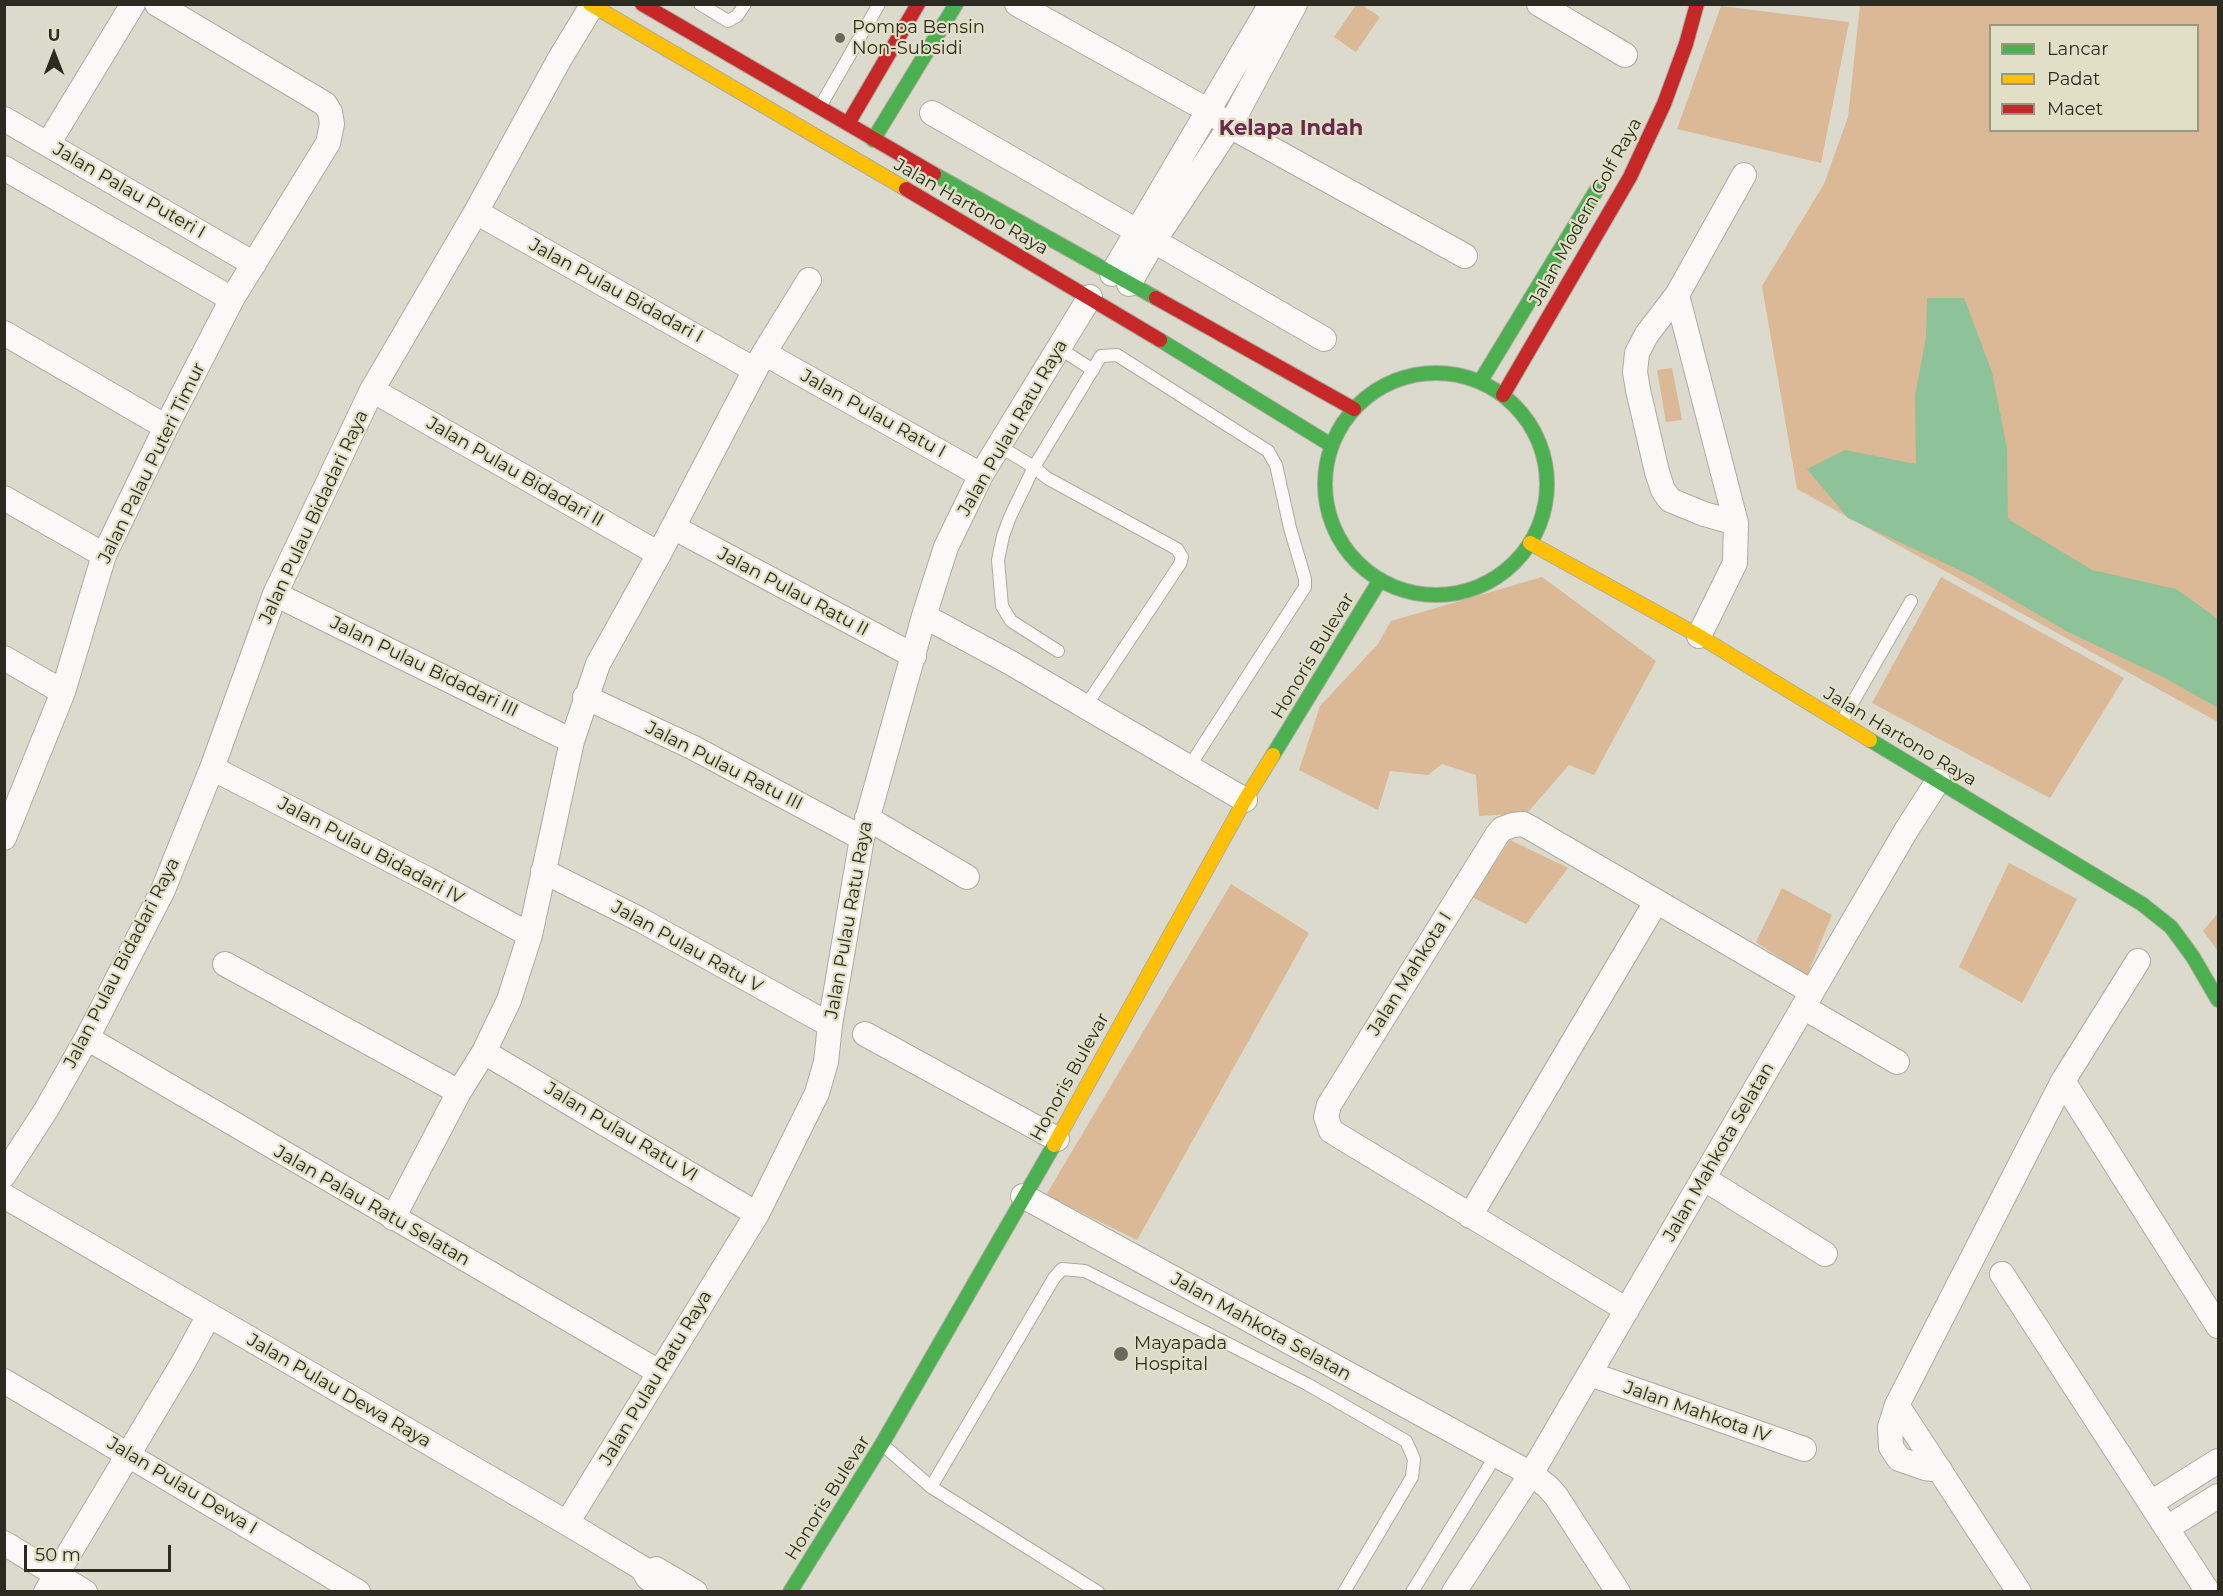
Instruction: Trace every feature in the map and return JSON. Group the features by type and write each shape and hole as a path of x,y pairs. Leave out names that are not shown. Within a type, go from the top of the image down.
{"street":[{"path":"48,144 133,4"},
{"name":"Jalan Palau Puteri Timur","path":"6,831 63,692 104,555 232,299 328,143 332,124 330,112 325,104 157,4"},
{"name":"Jalan Hartono Raya","path":"642,4 849,122 873,140 1354,409"},
{"path":"849,122 918,4"},
{"path":"873,140 956,4"},
{"path":"1017,4 1209,111 1230,126 1465,256"},
{"path":"1121,279 1146,236 1209,111 1271,4"},
{"path":"1146,236 1230,126 1295,4"},
{"path":"1539,4 1625,55"},
{"name":"Jalan Modern Golf Raya","path":"1503,395 1630,177 1665,104 1697,4"},
{"name":"Jalan Hartono Raya","path":"592,5 1090,297 1331,445"},
{"name":"Jalan Pulau Bidadari Raya","path":"4,1175 46,1110 87,1038 163,890 212,768 275,594 372,390 476,212 559,60 592,5"},
{"path":"932,113 1324,339"},
{"name":"Jalan Palau Puteri I","path":"4,119 254,264"},
{"path":"4,168 232,299"},
{"path":"1736,523 1704,514 1670,500 1663,490 1637,381 1637,353 1647,334 1677,296 1744,175"},
{"name":"Jalan Modern Golf Raya","path":"1480,382 1603,179"},
{"name":"Jalan Pulau Bidadari I","path":"476,212 760,362"},
{"path":"393,1218 459,1092 484,1052 509,1000 530,935 572,741 598,664 760,362 809,280"},
{"path":"1677,296 1736,523 1735,563 1699,636"},
{"name":"Jalan Pulau Ratu Raya","path":"567,1523 757,1214 817,1094 826,1062 830,1025 864,828 946,547 981,475 1090,297"},
{"path":"4,333 166,427"},
{"name":"Jalan Pulau Ratu I","path":"760,362 981,475"},
{"path":"1435,373 1458,375 1480,382 1503,395 1520,411 1534,430 1543,452 1547,476 1546,499 1540,522 1530,543 1512,565 1489,582 1462,592 1434,595 1406,591 1380,580 1355,561 1349,553 1337,536 1326,507 1324,475 1331,445 1354,409 1371,394 1391,382 1435,373"},
{"name":"Jalan Pulau Bidadari II","path":"372,390 659,554"},
{"path":"4,498 104,555"},
{"name":"Jalan Pulau Ratu II","path":"673,527 914,656"},
{"name":"Jalan Hartono Raya","path":"1530,543 1699,636 2142,904 2171,927 2193,957 2218,1000"},
{"name":"Honoris Bulevar","path":"790,1592 882,1444 1057,1139 1245,800 1380,580"},
{"name":"Jalan Pulau Bidadari III","path":"275,594 572,741"},
{"path":"924,616 1011,663 1245,800"},
{"path":"4,658 63,692"},
{"name":"Jalan Pulau Ratu III","path":"585,697 967,877"},
{"name":"Jalan Pulau Bidadari IV","path":"212,768 418,874 530,935"},
{"name":"Jalan Mahkota Selatan","path":"1454,1592 1531,1474 1907,829 1938,781"},
{"name":"Jalan Mahkota I","path":"1627,1310 1331,1131 1326,1118 1329,1105 1502,829 1524,824 1656,902 1807,1000 1897,1062"},
{"name":"Jalan Pulau Ratu V","path":"543,871 639,919 830,1025"},
{"path":"1470,1216 1656,902"},
{"path":"2019,1592 1898,1405 2063,1081 2138,961"},
{"path":"225,964 459,1092"},
{"path":"865,1034 1057,1139"},
{"name":"Jalan Palau Ratu Selatan","path":"87,1038 659,1372"},
{"name":"Jalan Pulau Ratu VI","path":"484,1052 757,1214"},
{"path":"2063,1081 2218,1326"},
{"path":"1704,1178 1825,1254"},
{"name":"Jalan Pulau Dewa Raya","path":"4,1196 567,1523 642,1568 648,1578 668,1592"},
{"name":"Jalan Mahkota Selatan","path":"1023,1196 1491,1463 1531,1474 1556,1496 1618,1592"},
{"path":"2002,1274 2208,1592"},
{"path":"51,1583 183,1363 209,1315"},
{"name":"Jalan Mahkota IV","path":"1590,1374 1804,1449"},
{"name":"Jalan Pulau Dewa I","path":"4,1381 358,1592"},
{"path":"2151,1503 2218,1461"},
{"path":"2167,1528 2218,1496"},
{"path":"4,1543 51,1583 85,1592"},
{"path":"642,1568 654,1567 695,1592"}],"lane":[{"path":"700,4 728,21"},
{"path":"713,45 728,21 737,16 746,4"},
{"path":"820,106 879,4"},
{"path":"1059,348 1093,369"},
{"path":"1058,651 1011,621 1002,606 998,560 1010,517 1034,467 1101,356 1117,355 1268,451 1276,465 1290,528 1305,579 1305,587 1189,767"},
{"path":"999,446 1034,467 1047,478 1178,549 1182,557 1180,564 1085,707"},
{"path":"1841,722 1911,601"},
{"path":"931,1487 1054,1278 1062,1269 1084,1271 1307,1384 1406,1441 1414,1459 1412,1477 1344,1592"},
{"path":"882,1444 931,1487 1098,1592"},
{"path":"1412,1592 1491,1463"}],"shaded area":[{"path":"1356,5 1362,5 1380,17 1356,52 1334,37"},
{"path":"1860,5 2218,5 2218,722 1797,489 1762,286 1824,184 1848,117"},
{"path":"1721,6 1849,22 1821,163 1677,129"},
{"path":"1927,298 1964,298 1992,372 2007,448 2008,519 2092,570 2176,589 2218,619 2218,708 2165,678 2068,632 1972,576 1848,518 1807,469 1845,450 1916,464 1915,396 1926,337"},
{"path":"1672,368 1682,420 1666,422 1657,370"},
{"path":"1542,577 1656,661 1594,775 1569,765 1527,813 1479,816 1476,775 1442,764 1428,775 1390,771 1378,810 1299,770 1320,706 1378,644 1391,621"},
{"path":"1941,577 2124,678 2050,798 1872,703"},
{"path":"1510,840 1568,868 1526,924 1472,897"},
{"path":"2009,863 2077,899 2022,1003 1959,967"},
{"path":"1231,884 1309,933 1137,1240 1046,1195"},
{"path":"1782,888 1832,915 1807,976 1756,942"},
{"path":"2218,913 2218,951 2203,931"}],"traffic: fast":[{"path":"873,140 956,4"},
{"path":"934,174 1156,298"},
{"path":"1480,382 1599,186"},
{"path":"1160,340 1331,445"},
{"path":"1436,373 1458,375 1488,386 1506,398 1522,414 1534,432 1542,452 1547,484 1545,506 1534,536 1522,554 1506,570 1488,582 1468,590 1436,595 1414,593 1384,582 1366,570 1350,554 1338,536 1330,516 1325,484 1327,462 1338,432 1350,414 1366,398 1384,386 1404,378 1436,373"},
{"path":"1273,755 1380,580"},
{"path":"1870,740 2142,904 2171,927 2193,957 2218,1000"},
{"path":"790,1592 882,1444 1054,1145"}],"traffic: slow":[{"path":"590,4 906,189"},
{"path":"1530,543 1699,636 1870,740"},
{"path":"1054,1145 1245,800 1273,755"}],"traffic: jam":[{"path":"642,4 934,174"},
{"path":"849,122 918,4"},
{"path":"1503,395 1630,177 1664,104 1686,44 1697,4"},
{"path":"906,189 1160,340"},
{"path":"1156,298 1354,409"}],"place":[{"name":"Pompa Bensin Non-Subsidi","path":"840,38"},
{"name":"Mayapada Hospital","path":"1121,1354"}],"district":[{"name":"Kelapa Indah","path":"1291,129"}]}
